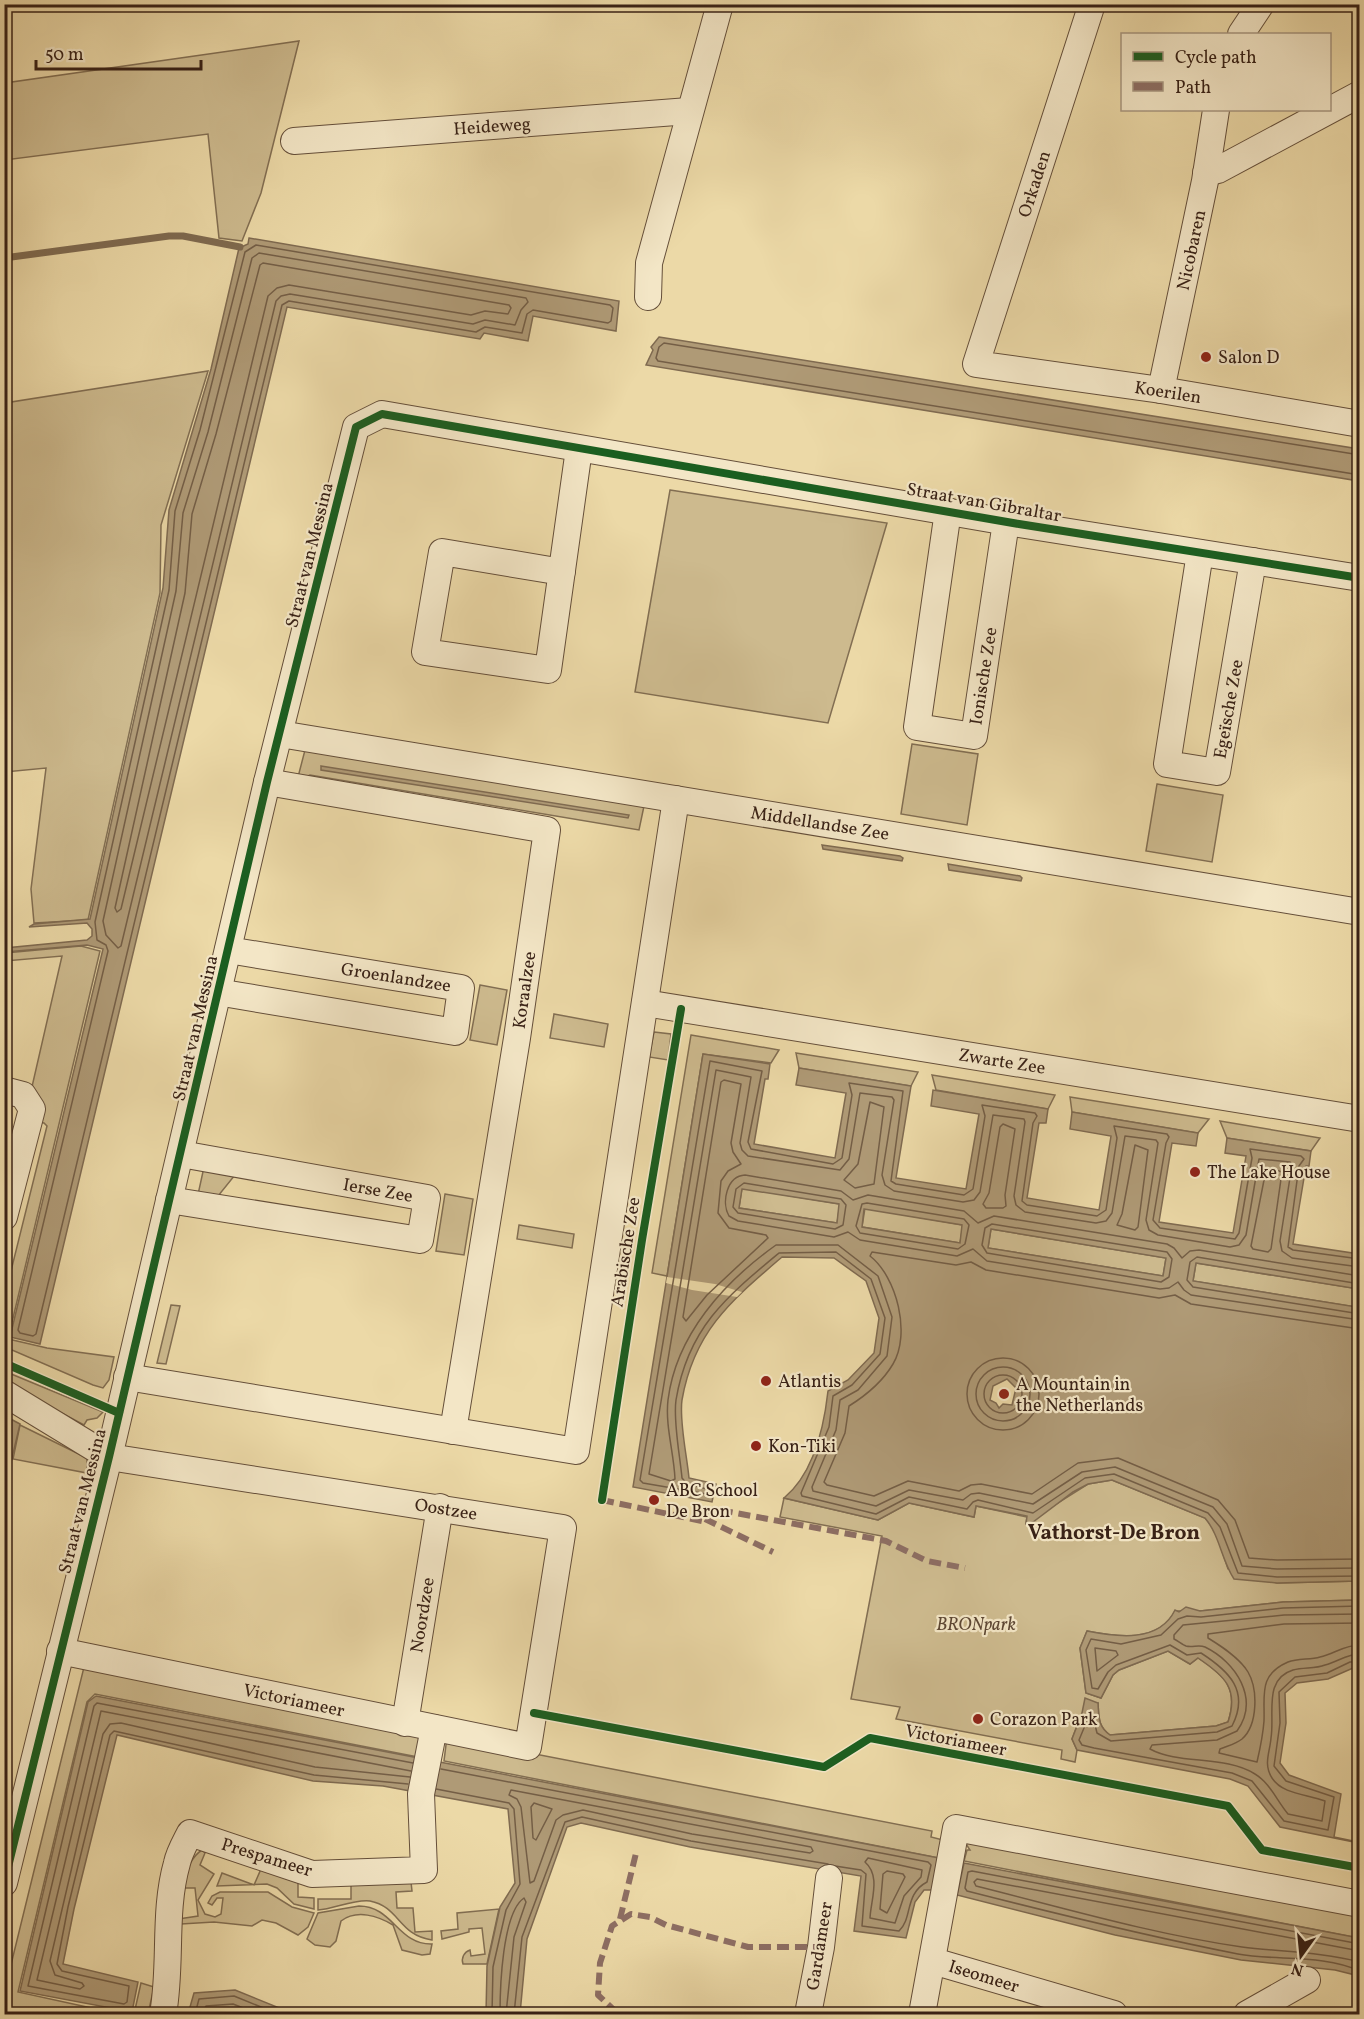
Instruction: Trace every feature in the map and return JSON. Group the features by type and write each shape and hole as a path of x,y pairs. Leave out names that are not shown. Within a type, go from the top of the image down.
{"street":[{"path":"648,297 649,263 720,4"},
{"name":"Orkaden","path":"976,364 1092,4"},
{"path":"1242,33 1261,4"},
{"path":"1331,109 1359,94"},
{"name":"Heideweg","path":"294,141 689,111"},
{"name":"Nicobaren","path":"1161,390 1206,173 1216,111"},
{"path":"1206,173 1218,170 1327,111"},
{"name":"Koerilen","path":"976,364 1161,390 1359,424"},
{"name":"Straat van Messina","path":"4,1883 110,1457 267,782 356,427 382,414 591,451"},
{"path":"562,572 442,552 425,652 548,670 562,572 591,451"},
{"name":"Straat van Gibraltar","path":"591,451 1006,522 1359,578"},
{"name":"Ionische Zee","path":"948,511 917,727 974,736 1006,522"},
{"name":"Egeïsche Zee","path":"1200,552 1167,764 1217,772 1253,561"},
{"name":"Middellandse Zee","path":"280,734 1359,912"},
{"name":"Koraalzee","path":"267,782 547,830 517,1038 453,1431"},
{"name":"Arabische Zee","path":"127,1377 576,1451 676,799"},
{"name":"Groenlandzee","path":"217,992 454,1032 461,988 228,950"},
{"name":"Zwarte Zee","path":"645,1003 1359,1119"},
{"path":"4,1217 32,1109 14,1092"},
{"name":"Ierse Zee","path":"170,1200 420,1240 427,1198 181,1154"},
{"path":"4,1393 110,1457"},
{"name":"Oostzee","path":"110,1457 563,1528 528,1747"},
{"name":"Noordzee","path":"405,1723 440,1507"},
{"name":"Victoriameer","path":"60,1651 405,1723 432,1737 528,1747"},
{"name":"Prespameer","path":"164,2014 167,1995 171,1887 177,1860 190,1833 312,1874 424,1870 422,1794 432,1737"},
{"name":"Iseomeer","path":"922,2014 955,1836 1359,1904"},
{"name":"Gardameer","path":"808,2014 821,1947 829,1878"},
{"name":"Iseomeer","path":"933,1961 1108,2014"},
{"path":"1247,2014 1307,1980"}],"green space":[{"path":"299,41 261,193 242,241 219,238 208,134 5,160 5,83"},
{"path":"208,371 161,525 160,593 88,920 34,923 31,889 46,768 5,772 4,496 9,496 5,479 5,403"},
{"path":"670,490 887,523 828,723 635,692"},
{"path":"912,744 978,754 967,825 901,814"},
{"path":"305,750 644,806 639,830 310,775 297,781"},
{"path":"1157,784 1223,795 1212,862 1146,851"},
{"path":"81,946 100,951 9,1335 5,1335 5,1295 47,1126 37,1122 31,1091 62,956 5,961 5,953"},
{"path":"480,985 507,990 497,1045 470,1040"},
{"path":"554,1014 608,1024 604,1047 550,1038"},
{"path":"654,1032 671,1034 668,1060 649,1057"},
{"path":"691,1035 779,1050 771,1063 703,1054 667,1276 652,1273"},
{"path":"796,1053 918,1072 911,1086 799,1068"},
{"path":"932,1075 1055,1095 1048,1109 936,1090"},
{"path":"1070,1097 1209,1119 1198,1133 1072,1112"},
{"path":"1220,1121 1320,1138 1311,1151 1227,1138"},
{"path":"204,1167 235,1175 214,1201 197,1199"},
{"path":"742,1188 840,1204 837,1223 739,1208"},
{"path":"445,1194 473,1199 464,1255 436,1251"},
{"path":"865,1208 963,1225 960,1243 862,1227"},
{"path":"519,1225 574,1234 572,1248 517,1239"},
{"path":"991,1229 1166,1258 1163,1276 988,1248"},
{"path":"1196,1263 1359,1289 1356,1307 1193,1281"},
{"path":"171,1305 180,1306 166,1364 157,1363"},
{"path":"4,1338 47,1348 114,1357 109,1380 103,1388 93,1385 5,1347"},
{"path":"4,1371 103,1412 97,1418 87,1420 84,1425 5,1383"},
{"path":"20,1425 87,1458 87,1473 13,1459"},
{"name":"BRONpark","path":"1112,1480 1205,1518 1215,1530 1228,1569 1277,1583 1359,1581 1359,1600 1283,1602 1200,1611 1175,1611 1168,1621 1148,1633 1124,1636 1087,1631 1080,1648 1086,1693 1101,1698 1113,1675 1119,1670 1168,1651 1190,1664 1198,1658 1216,1671 1227,1684 1232,1700 1228,1722 1216,1726 1110,1735 1101,1725 1098,1703 1082,1713 1072,1739 1077,1750 1075,1762 1061,1759 1062,1750 896,1719 900,1707 851,1699 882,1536 780,1517 784,1498 878,1520 909,1503 974,1517 976,1506 1027,1517 1026,1523 1088,1484"},
{"path":"84,1667 420,1732 418,1757 95,1694 87,1702 18,1992 119,2014 5,2014 5,1989"},
{"path":"447,1737 932,1831 931,1837 943,1840 939,1858 444,1761"},
{"path":"971,1840 1359,1913 1359,1938 964,1861 967,1850 970,1850 966,1844"},
{"path":"202,1850 205,1853 200,1865 214,1874 198,1900 205,1914 215,1917 221,1914 223,1898 217,1898 212,1905 208,1903 212,1896 220,1892 268,1892 292,1907 314,1913 308,1927 298,1935 276,1923 262,1920 252,1926 214,1922 181,1924 178,1919 198,1916 195,1888 183,1888 191,1862"},
{"path":"261,1869 298,1881 298,1897 314,1898 314,1909 294,1904 277,1888 267,1884 254,1885"},
{"path":"222,1873 253,1885 217,1886"},
{"path":"351,1882 411,1882 412,1891 396,1892 397,1908 413,1908 415,1932 432,1931 432,1940 412,1933 388,1909 370,1901 357,1901 318,1910 318,1899 351,1899"},
{"path":"359,1906 380,1912 420,1943 432,1944 430,1954 422,1955 402,1950 393,1925 367,1915 354,1915 341,1921 336,1941 330,1947 315,1945 307,1939 318,1913"},
{"path":"499,1909 487,1964 463,1964 463,1957 470,1950 471,1956 485,1954 482,1928 469,1929 469,1932 442,1939 441,1931 458,1929 457,1913"},
{"path":"141,1983 154,1987 148,2014 134,2014"}],"water":[{"path":"249,238 619,301 616,331 533,316 528,341 484,333 480,339 287,307 40,1344 10,1337 103,949 87,945 5,952 5,948 87,940 92,936 92,929 87,923 29,927 34,924 90,919 163,588 169,510 211,369 239,248 248,244"},
{"path":"659,337 1359,449 1359,481 646,365 653,350 651,347"},
{"path":"321,766 629,815 628,818 321,770"},
{"path":"822,845 903,858 902,861 823,849"},
{"path":"948,864 1022,878 1021,881 949,870"},
{"path":"703,1054 770,1064 768,1079 765,1079 754,1144 835,1158 846,1093 796,1085 799,1068 911,1086 896,1178 966,1189 979,1114 931,1106 933,1090 1048,1109 1046,1123 1039,1123 1027,1198 1099,1210 1111,1136 1070,1129 1072,1112 1198,1133 1196,1146 1172,1143 1159,1222 1233,1233 1246,1156 1225,1153 1227,1138 1311,1151 1309,1166 1306,1166 1293,1244 1359,1254 1359,1289 1359,1581 1277,1583 1234,1579 1214,1532 1205,1518 1112,1480 1088,1484 1073,1492 1033,1522 1026,1524 1027,1516 976,1506 974,1517 909,1503 878,1520 784,1498 803,1476 810,1463 824,1420 828,1391 848,1380 874,1353 879,1318 866,1281 834,1258 782,1257 731,1303 705,1336 688,1376 681,1408 689,1478 716,1484 712,1502 633,1487","holes":["742,1189 839,1204 837,1223 739,1208","864,1209 962,1225 960,1243 862,1227","991,1229 1166,1258 1163,1276 988,1248","1196,1263 1359,1289 1356,1307 1193,1281","1007,1379 1016,1388 1012,1405 1003,1404 999,1408 990,1400 993,1386"]},
{"path":"5,1416 20,1424 5,1488"},
{"path":"1359,1600 1359,1668 1353,1668 1328,1679 1297,1683 1285,1693 1286,1723 1280,1763 1289,1775 1341,1794 1334,1837 1358,1842 1359,1836 1359,1843 1280,1827 1248,1786 1230,1779 1077,1750 1072,1739 1085,1698 1098,1703 1101,1725 1110,1735 1216,1726 1228,1722 1232,1701 1227,1684 1216,1671 1198,1658 1190,1664 1168,1651 1119,1670 1113,1675 1101,1698 1086,1693 1080,1648 1087,1631 1124,1636 1148,1633 1168,1621 1175,1610 1179,1612 1186,1607 1200,1611 1283,1602"},
{"path":"96,1696 939,1858 932,1890 924,1890 915,1902 906,1938 854,1931 861,1876 690,1847 581,1823 567,1827 527,1939 520,2014 486,2014 487,1966 500,1907 515,1883 508,1809 383,1786 313,1781 117,1735 74,1909 63,1964 138,1982 132,2012 20,1991 88,1702"},
{"path":"964,1863 1359,1938 1359,1980 1355,1975 1335,1970 1241,1960 1115,1935 957,1895"},
{"path":"235,1990 294,2014 188,2014 194,1993"}],"pier":[{"path":"667,1277 715,1284 742,1292 737,1297 692,1290 666,1283"}],"waterway":[{"path":"4,258 169,236 183,236 240,247"}],"marked path":[{"path":"602,1500 702,1521 714,1509 876,1539 886,1541 927,1561 965,1568"},
{"path":"705,1519 773,1552"},
{"path":"620,1919 637,1849"},
{"path":"635,2014 615,2011 598,1995 600,1963 612,1926 631,1914 650,1917 666,1925 748,1947 821,1947"}],"cycle path":[{"path":"4,1883 109,1457 267,782 356,427 382,414 1019,524 1360,578"},
{"path":"602,1500 642,1240 681,1009"},
{"path":"4,1363 119,1413"},
{"path":"534,1713 824,1767 870,1738 1228,1806 1262,1850 1360,1868"}],"place":[{"name":"Salon D","path":"1206,357"},
{"name":"The Lake House","path":"1195,1172"},
{"name":"Atlantis","path":"766,1381"},
{"name":"A Mountain in the Netherlands","path":"1004,1394"},
{"name":"Kon-Tiki","path":"756,1446"},
{"name":"ABC School De Bron","path":"654,1500"},
{"name":"Corazon Park","path":"978,1719"}],"district":[{"name":"Vathorst-De Bron","path":"1114,1532"}]}
